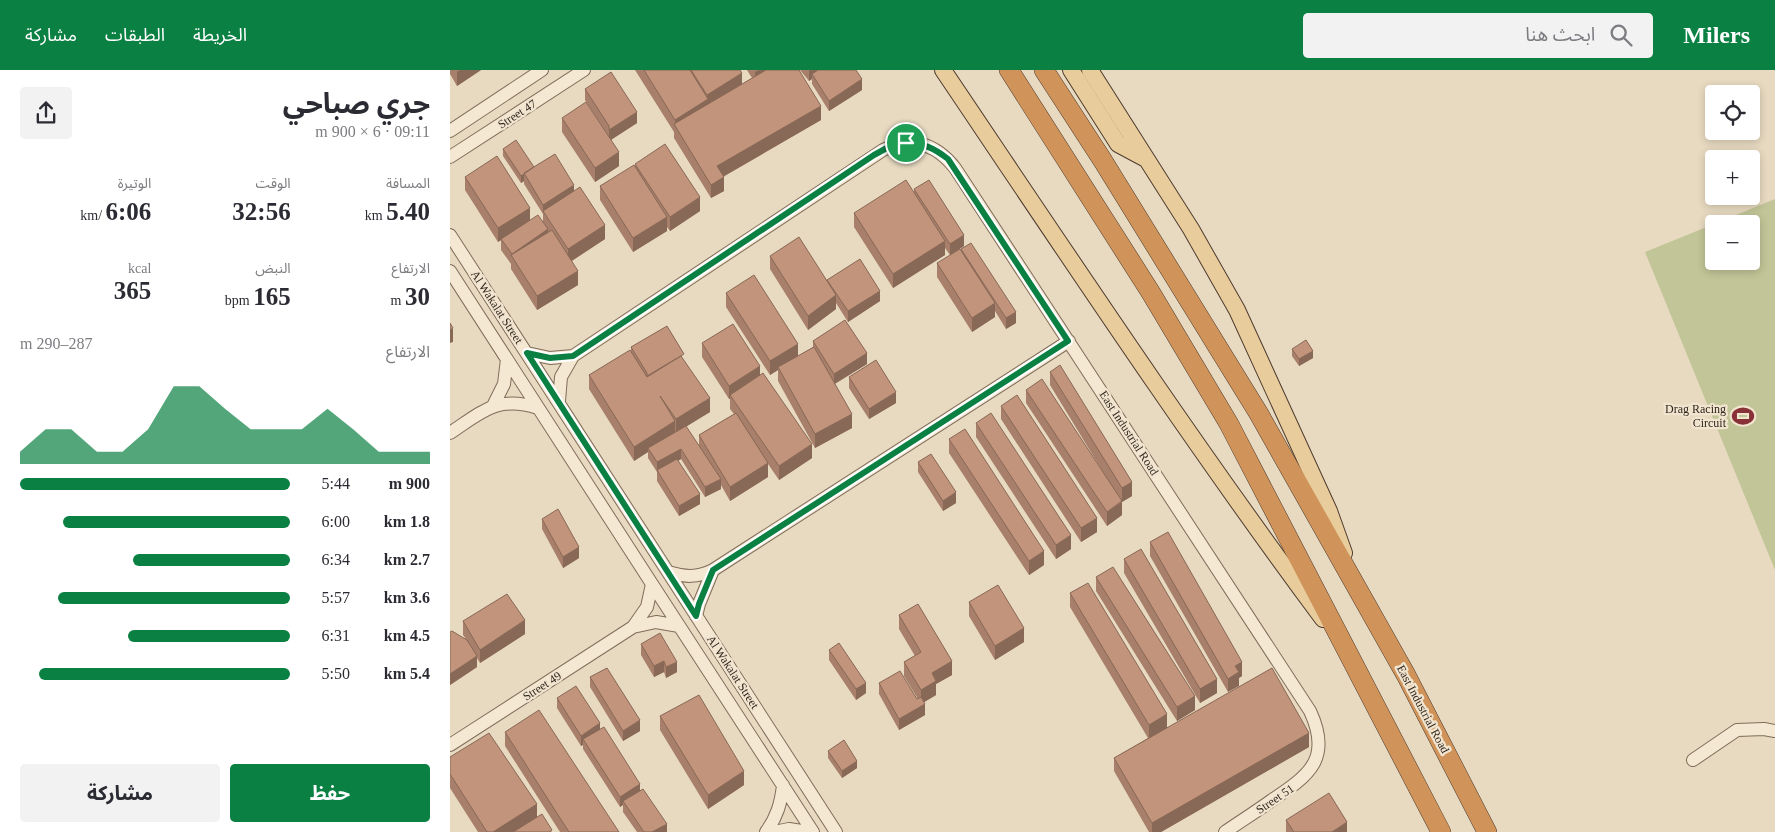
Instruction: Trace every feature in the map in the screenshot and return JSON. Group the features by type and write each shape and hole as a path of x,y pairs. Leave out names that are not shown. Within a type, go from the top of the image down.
{"highway":[{"path":"1009,70 1151,293 1229,424 1441,832"},
{"name":"East Industrial Road","path":"1044,70 1103,161 1259,414 1406,675 1486,832"}],"main road":[{"path":"943,70 1124,339 1283,565 1343,645"},
{"path":"1071,70 1118,144 1146,159"},
{"name":"East Industrial Road","path":"1090,70 1191,229 1237,310 1329,511 1356,588"}],"street":[{"name":"Street 47","path":"450,131 542,70"},
{"name":"Street 47","path":"451,158 584,70"},
{"name":"East Industrial Road","path":"573,356 874,155 894,144 917,143 928,146 948,159 1310,711 1317,725 1319,740 1317,756 1310,770 1300,782"},
{"name":"Al Wakalat Street","path":"450,235 836,832"},
{"name":"Al Wakalat Street","path":"450,271 814,832"},
{"path":"668,572 693,577 713,570 1068,341"},
{"path":"527,353 550,358 573,356"},
{"path":"558,402 561,377 573,356"},
{"path":"492,406 504,384 507,359"},
{"path":"450,433 492,406 515,403 538,408"},
{"path":"696,616 713,570"},
{"name":"Street 49","path":"633,627 647,607 652,584"},
{"name":"Street 49","path":"450,746 633,627 656,622 679,626"},
{"path":"1693,760 1737,730 1764,729 1775,731"},
{"name":"Street 51","path":"1224,832 1300,782"},
{"path":"766,832 778,812 783,785"},
{"path":"774,832 789,829 808,832"}],"green space":[{"name":"Drag Racing Circuit","path":"1775,199 1775,570 1645,252 1705,228 1705,270 1760,270 1760,215 1736,215"}],"building":[{"path":"644,70 690,70 708,99 675,120"},
{"path":"691,70 740,70 742,73 707,95"},
{"path":"766,70 799,70 821,106 717,166 724,177 711,185 674,124"},
{"path":"818,70 856,70 862,79 829,101 812,74"},
{"path":"611,72 637,112 609,130 609,126 585,89"},
{"path":"586,102 619,152 595,168 562,118"},
{"path":"516,140 534,167 521,176 503,149"},
{"path":"665,144 700,197 670,217 635,164"},
{"path":"555,154 574,185 543,205 524,173"},
{"path":"497,156 530,208 498,228 465,177"},
{"path":"634,165 667,217 633,238 600,186"},
{"path":"906,180 945,241 893,274 854,213"},
{"path":"929,180 964,235 950,244 914,189"},
{"path":"580,187 605,225 568,249 543,211"},
{"path":"538,215 548,229 512,254 501,239"},
{"path":"552,230 578,271 537,296 511,255"},
{"path":"799,237 836,295 808,316 770,256"},
{"path":"971,243 1016,312 1006,318 961,249"},
{"path":"960,249 995,303 972,318 937,263"},
{"path":"860,259 880,291 848,311 827,280"},
{"path":"754,275 798,344 770,361 726,293"},
{"path":"845,320 867,353 834,374 813,341"},
{"path":"733,324 760,366 729,386 702,343"},
{"path":"667,326 684,354 647,376 631,347"},
{"path":"1306,340 1313,351 1299,359 1292,349"},
{"path":"814,347 852,414 815,434 778,367"},
{"path":"630,350 647,377 681,356 710,398 676,419 660,396 675,421 634,447 589,375"},
{"path":"876,360 896,392 869,409 849,377"},
{"path":"1060,365 1132,482 1122,488 1050,372"},
{"path":"763,373 812,444 779,466 730,395"},
{"path":"1042,379 1122,501 1107,512 1026,390"},
{"path":"1017,395 1097,518 1081,528 1001,406"},
{"path":"736,413 768,463 730,487 699,435"},
{"path":"991,413 1071,535 1056,545 976,423"},
{"path":"686,426 721,479 705,487 681,449 657,462 648,448"},
{"path":"965,429 1044,551 1029,561 949,439"},
{"path":"931,454 956,492 943,501 918,462"},
{"path":"677,459 700,494 679,506 657,470"},
{"path":"558,509 579,547 563,557 542,519"},
{"path":"1168,532 1242,662 1235,666 1239,672 1228,679 1150,542"},
{"path":"1141,549 1217,679 1200,689 1124,559"},
{"path":"1113,567 1195,696 1177,707 1096,577"},
{"path":"1088,583 1167,714 1149,725 1070,593"},
{"path":"998,585 1024,628 995,646 969,602"},
{"path":"507,594 525,620 480,650 463,621"},
{"path":"918,604 952,661 932,673 936,681 921,690 904,662 921,652 899,615"},
{"path":"452,631 467,640 477,656 450,674 450,632"},
{"path":"660,633 677,662 666,667 664,661 654,666 641,644"},
{"path":"839,643 866,683 856,689 829,650"},
{"path":"607,668 640,720 623,731 590,677"},
{"path":"1272,668 1309,733 1152,823 1114,758"},
{"path":"900,671 917,699 921,697 925,704 899,719 879,683"},
{"path":"576,686 600,723 581,736 557,698"},
{"path":"699,695 744,771 708,795 660,716"},
{"path":"539,710 619,832 569,832 505,732"},
{"path":"604,727 640,784 620,797 583,739"},
{"path":"489,733 537,804 493,832 487,832 450,774 450,757"},
{"path":"844,740 857,761 842,771 828,751"},
{"path":"643,789 667,824 652,832 644,832 623,801"},
{"path":"1329,793 1347,822 1332,832 1294,832 1286,820"},
{"path":"542,814 552,830 549,832 513,832"}],"place":[{"name":"Drag Racing Circuit","path":"1743,416"}],"route":[{"path":"906,143 928,146 939,151 948,159 1068,341 713,570 707,581 696,616 527,353 538,357 550,358 573,356 874,155 894,144 906,143"}]}
